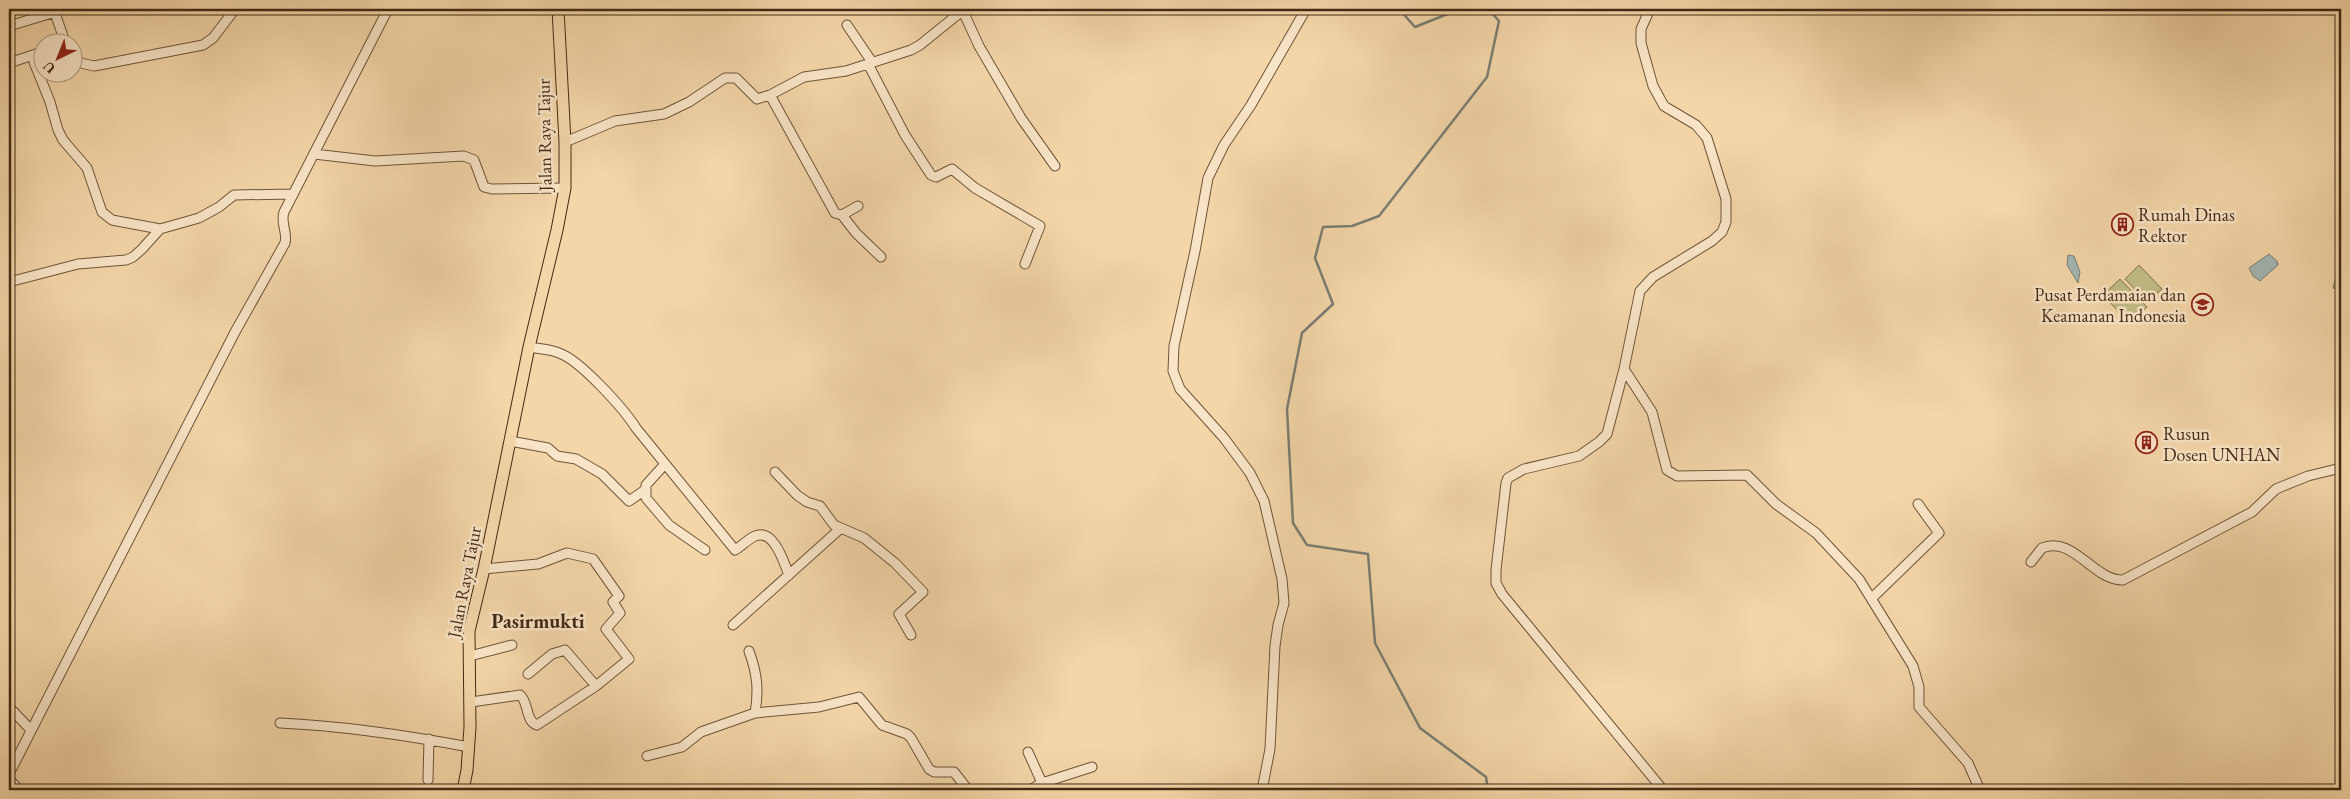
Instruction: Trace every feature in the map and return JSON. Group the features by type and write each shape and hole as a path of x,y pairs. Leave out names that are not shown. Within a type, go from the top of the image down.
{"main road":[{"name":"Jalan Raya Tajur","path":"463,790 469,747 471,702 469,631 484,569 529,347 565,188 565,142 558,9"}],"street":[{"path":"82,63 94,66 203,45 213,38 235,9"},
{"path":"9,774 235,332 285,243 286,234 283,216 292,194 388,9"},
{"path":"1262,790 1270,749 1275,646 1278,624 1284,603 1282,579 1264,501 1250,473 1224,438 1180,390 1173,371 1174,346 1195,251 1208,178 1224,145 1251,105 1306,9"},
{"path":"1650,9 1641,29 1641,43 1653,86 1664,106 1696,125 1707,138 1726,199 1726,222 1722,232 1712,241 1681,258 1653,277 1640,291 1624,369 1607,434 1600,442 1579,456 1524,469 1508,478 1496,583 1502,594 1663,790"},
{"path":"565,142 616,121 664,114 689,102 725,78 736,78 757,99 770,95 804,77 834,74 870,63 920,45 962,10 979,46 1021,118 1055,166"},
{"path":"9,26 52,13 56,16 62,32"},
{"path":"847,25 870,63 904,135 933,177 937,177 949,169 954,170 975,188 1040,226 1025,264"},
{"path":"9,63 32,55"},
{"path":"42,82 58,130 63,140 87,168 102,212 112,220 160,229"},
{"path":"770,95 835,213 842,215 859,236 881,257"},
{"path":"314,154 375,161 464,156 474,160 484,187 492,189 565,188"},
{"path":"9,282 78,264 126,260 142,249 160,229 168,225 199,218 219,208 234,195 292,194"},
{"path":"842,215 858,206"},
{"path":"529,347 559,352 575,364 623,409 735,550 754,537 760,535 768,538 777,546 789,575"},
{"path":"1624,369 1652,412 1667,470 1677,476 1747,475 1776,504 1816,533 1850,568 1872,598 1913,666 1919,687 1919,707 1968,763 1980,790"},
{"path":"510,441 548,448 557,456 576,459 602,474 629,501 645,490"},
{"path":"665,464 649,481 645,490 646,498 660,516 704,550"},
{"path":"2031,562 2042,548 2053,546 2072,552 2107,577 2123,580 2252,512 2276,489 2308,476 2341,468"},
{"path":"775,472 797,495 807,502 820,506 834,525 864,538 895,563 923,592 898,614 911,635"},
{"path":"1872,598 1939,533 1918,504"},
{"path":"733,625 840,528"},
{"path":"471,702 520,695 524,699 531,720 537,725 596,686 629,659 606,629 620,613 613,602 619,596 593,559 567,553 538,564 484,569"},
{"path":"470,656 512,645"},
{"path":"528,674 552,654 565,650 596,686"},
{"path":"749,651 756,670 758,687 755,713"},
{"path":"647,756 682,747 701,732 755,713 819,707 860,697 882,725 907,734 911,738 929,769 934,772 954,772 968,790"},
{"path":"9,707 31,730"},
{"path":"280,723 331,725 392,732 469,747"},
{"path":"428,780 429,739"},
{"path":"1028,752 1042,783"},
{"path":"1030,790 1042,783 1092,766"},
{"path":"9,780 19,790"}],"shaded area":[{"path":"2269,254 2277,261 2278,265 2260,281 2253,276 2249,268"},
{"path":"2068,255 2074,256 2080,272 2078,283 2067,265"},
{"path":"2341,258 2341,290 2333,288"},
{"path":"2139,265 2162,289 2147,302 2125,279"},
{"path":"2120,279 2147,307 2130,324 2103,295"}],"waterway":[{"path":"1399,9 1415,27 1460,9"},
{"path":"1488,9 1499,21 1487,77 1379,216 1352,226 1323,227 1315,258 1333,304 1302,333 1287,409 1293,523 1307,545 1368,554 1375,643 1420,728 1486,777 1488,790"}],"place":[{"name":"Rumah Dinas Rektor","path":"2122,224"},
{"name":"Pusat Perdamaian dan Keamanan Indonesia","path":"2202,304"},
{"name":"Rusun Dosen UNHAN","path":"2147,443"}],"district":[{"name":"Pasirmukti","path":"538,621"}]}
